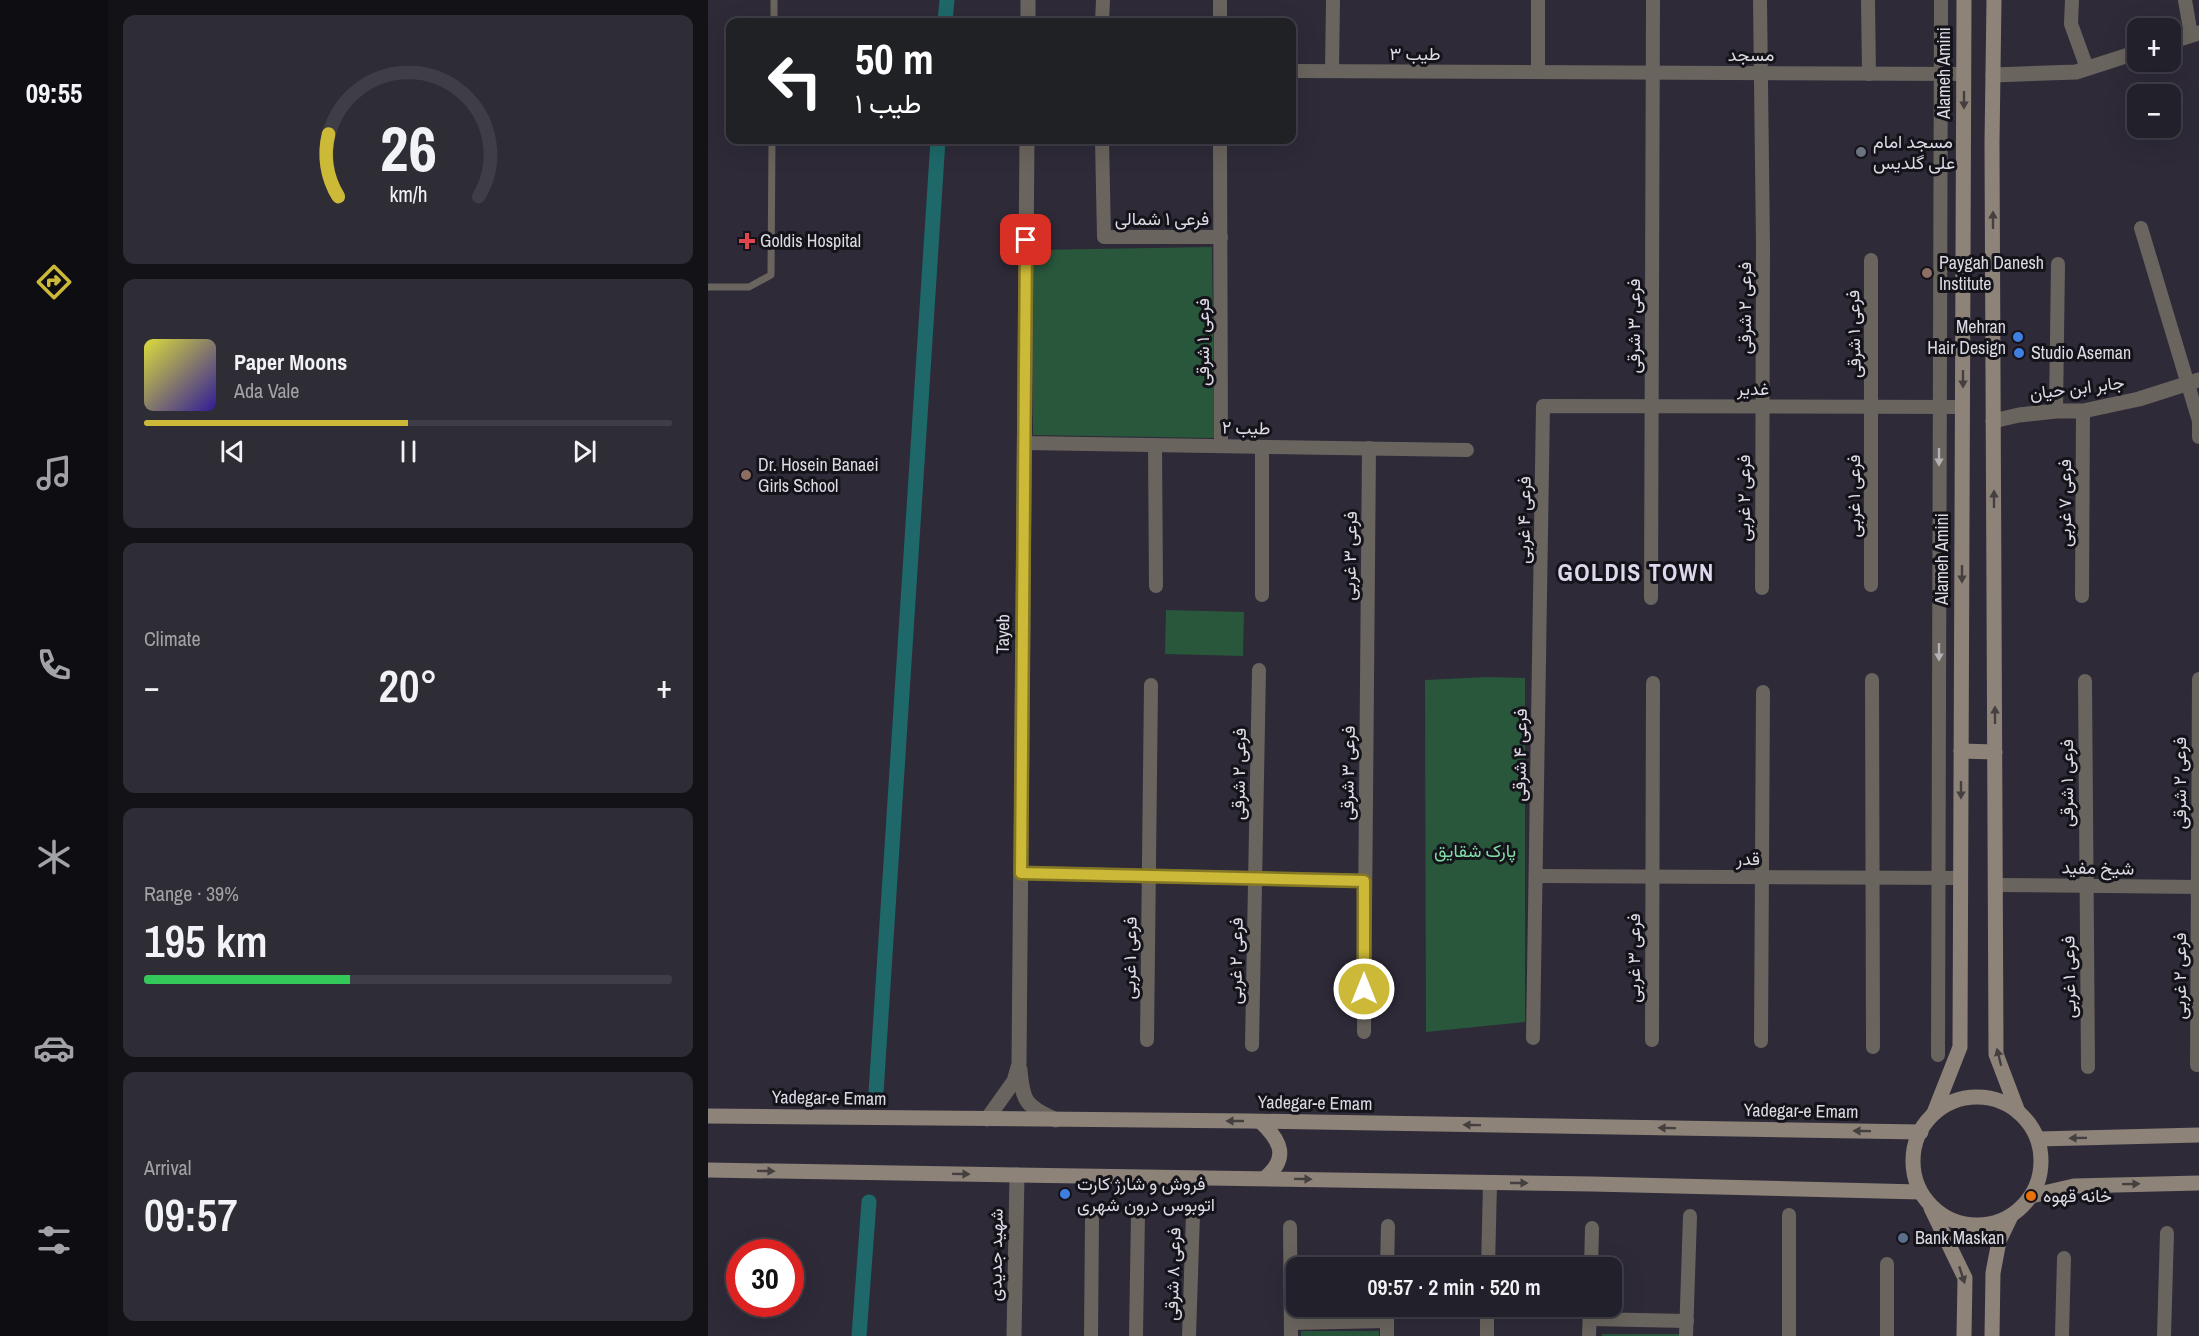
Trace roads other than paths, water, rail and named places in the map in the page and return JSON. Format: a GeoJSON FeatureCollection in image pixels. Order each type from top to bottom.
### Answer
{"type":"FeatureCollection","features":[{"type":"Feature","properties":{"kind":"main road","name":"Alameh Amini"},"geometry":{"type":"LineString","coordinates":[[1934,1113],[1960,1047],[1964,0]]}},
{"type":"Feature","properties":{"kind":"main road"},"geometry":{"type":"LineString","coordinates":[[1994,0],[1996,1053],[2018,1112]]}},
{"type":"Feature","properties":{"kind":"main road"},"geometry":{"type":"LineString","coordinates":[[1961,751],[1995,752]]}},
{"type":"Feature","properties":{"kind":"main road"},"geometry":{"type":"LineString","coordinates":[[1965,1336],[1965,1278],[1913,1171],[1914,1149],[1921,1132],[1934,1113],[1952,1102],[1972,1097],[1992,1098],[2018,1112],[2027,1120],[2038,1139],[2041,1158],[2039,1177],[2031,1196],[2011,1216],[1999,1241],[1993,1273],[1992,1336]]}},
{"type":"Feature","properties":{"kind":"main road","name":"Yadegar-e Emam"},"geometry":{"type":"LineString","coordinates":[[708,1116],[1921,1132]]}},
{"type":"Feature","properties":{"kind":"main road"},"geometry":{"type":"LineString","coordinates":[[1262,1122],[1275,1135],[1279,1145],[1279,1158],[1275,1170],[1265,1178]]}},
{"type":"Feature","properties":{"kind":"main road"},"geometry":{"type":"LineString","coordinates":[[2038,1139],[2199,1135]]}},
{"type":"Feature","properties":{"kind":"main road"},"geometry":{"type":"LineString","coordinates":[[708,1170],[1592,1184],[1924,1197],[1950,1220],[1970,1226],[1992,1224],[2011,1216]]}},
{"type":"Feature","properties":{"kind":"main road"},"geometry":{"type":"LineString","coordinates":[[2031,1196],[2074,1186],[2199,1183]]}},
{"type":"Feature","properties":{"kind":"street"},"geometry":{"type":"LineString","coordinates":[[1028,0],[1028,18]]}},
{"type":"Feature","properties":{"kind":"street"},"geometry":{"type":"LineString","coordinates":[[1102,18],[1103,0]]}},
{"type":"Feature","properties":{"kind":"street"},"geometry":{"type":"LineString","coordinates":[[1220,0],[1220,18]]}},
{"type":"Feature","properties":{"kind":"street"},"geometry":{"type":"LineString","coordinates":[[1332,71],[1333,0]]}},
{"type":"Feature","properties":{"kind":"street"},"geometry":{"type":"LineString","coordinates":[[1538,0],[1538,72]]}},
{"type":"Feature","properties":{"kind":"street"},"geometry":{"type":"LineString","coordinates":[[1652,73],[1653,0]]}},
{"type":"Feature","properties":{"kind":"street"},"geometry":{"type":"LineString","coordinates":[[1760,0],[1761,73]]}},
{"type":"Feature","properties":{"kind":"street"},"geometry":{"type":"LineString","coordinates":[[1868,0],[1869,74]]}},
{"type":"Feature","properties":{"kind":"street"},"geometry":{"type":"LineString","coordinates":[[1938,1055],[1941,0]]}},
{"type":"Feature","properties":{"kind":"street"},"geometry":{"type":"LineString","coordinates":[[2072,0],[2071,24],[2087,68]]}},
{"type":"Feature","properties":{"kind":"street"},"geometry":{"type":"LineString","coordinates":[[2185,0],[2195,34]]}},
{"type":"Feature","properties":{"kind":"street"},"geometry":{"type":"LineString","coordinates":[[1993,75],[2076,72],[2127,55]]}},
{"type":"Feature","properties":{"kind":"street","name":"طیب ۳"},"geometry":{"type":"LineString","coordinates":[[1296,71],[1538,72]]}},
{"type":"Feature","properties":{"kind":"street","name":"مسجد"},"geometry":{"type":"LineString","coordinates":[[1538,72],[1964,74]]}},
{"type":"Feature","properties":{"kind":"street","name":"فرعی ۳ شرقی"},"geometry":{"type":"LineString","coordinates":[[1652,73],[1653,406]]}},
{"type":"Feature","properties":{"kind":"street","name":"فرعی ۲ شرقی"},"geometry":{"type":"LineString","coordinates":[[1761,73],[1763,407]]}},
{"type":"Feature","properties":{"kind":"street","name":"Tayeb"},"geometry":{"type":"LineString","coordinates":[[987,1119],[1014,1081],[1019,1064],[1027,144]]}},
{"type":"Feature","properties":{"kind":"street","name":"فرعی ۱ شمالی"},"geometry":{"type":"LineString","coordinates":[[1102,144],[1104,237],[1221,237]]}},
{"type":"Feature","properties":{"kind":"street"},"geometry":{"type":"LineString","coordinates":[[1220,144],[1221,237]]}},
{"type":"Feature","properties":{"kind":"street"},"geometry":{"type":"LineString","coordinates":[[2141,228],[2193,382],[2199,437]]}},
{"type":"Feature","properties":{"kind":"street","name":"فرعی ۱ شرقی"},"geometry":{"type":"LineString","coordinates":[[1221,237],[1221,446]]}},
{"type":"Feature","properties":{"kind":"street","name":"فرعی ۱ شرقی"},"geometry":{"type":"LineString","coordinates":[[1871,260],[1872,407]]}},
{"type":"Feature","properties":{"kind":"street"},"geometry":{"type":"LineString","coordinates":[[2056,411],[2058,264]]}},
{"type":"Feature","properties":{"kind":"street","name":"جابر ابن حیان"},"geometry":{"type":"LineString","coordinates":[[1993,421],[2019,415],[2083,411],[2139,399],[2193,382]]}},
{"type":"Feature","properties":{"kind":"street","name":"غدیر"},"geometry":{"type":"LineString","coordinates":[[1543,406],[1962,407]]}},
{"type":"Feature","properties":{"kind":"street","name":"فرعی ۴ غربی"},"geometry":{"type":"LineString","coordinates":[[1540,634],[1543,406]]}},
{"type":"Feature","properties":{"kind":"street"},"geometry":{"type":"LineString","coordinates":[[1651,598],[1653,406]]}},
{"type":"Feature","properties":{"kind":"street","name":"فرعی ۲ غربی"},"geometry":{"type":"LineString","coordinates":[[1762,588],[1763,407]]}},
{"type":"Feature","properties":{"kind":"street","name":"فرعی ۱ غربی"},"geometry":{"type":"LineString","coordinates":[[1871,585],[1872,407]]}},
{"type":"Feature","properties":{"kind":"street","name":"فرعی ۷ غربی"},"geometry":{"type":"LineString","coordinates":[[2082,596],[2083,411]]}},
{"type":"Feature","properties":{"kind":"street","name":"طیب ۲"},"geometry":{"type":"LineString","coordinates":[[1024,443],[1467,450]]}},
{"type":"Feature","properties":{"kind":"street"},"geometry":{"type":"LineString","coordinates":[[1155,445],[1156,586]]}},
{"type":"Feature","properties":{"kind":"street"},"geometry":{"type":"LineString","coordinates":[[1262,447],[1262,595]]}},
{"type":"Feature","properties":{"kind":"street","name":"فرعی ۳ غربی"},"geometry":{"type":"LineString","coordinates":[[1367,665],[1369,448]]}},
{"type":"Feature","properties":{"kind":"street","name":"فرعی ۴ شرقی"},"geometry":{"type":"LineString","coordinates":[[1536,876],[1540,634]]}},
{"type":"Feature","properties":{"kind":"street","name":"فرعی ۳ شرقی"},"geometry":{"type":"LineString","coordinates":[[1364,881],[1367,665]]}},
{"type":"Feature","properties":{"kind":"street","name":"فرعی ۲ شرقی"},"geometry":{"type":"LineString","coordinates":[[1255,878],[1259,670]]}},
{"type":"Feature","properties":{"kind":"street"},"geometry":{"type":"LineString","coordinates":[[1872,680],[1873,1047]]}},
{"type":"Feature","properties":{"kind":"street","name":"فرعی ۲ شرقی"},"geometry":{"type":"LineString","coordinates":[[2199,680],[2199,887]]}},
{"type":"Feature","properties":{"kind":"street","name":"فرعی ۱ شرقی"},"geometry":{"type":"LineString","coordinates":[[2085,681],[2085,886]]}},
{"type":"Feature","properties":{"kind":"street"},"geometry":{"type":"LineString","coordinates":[[1653,683],[1653,877]]}},
{"type":"Feature","properties":{"kind":"street"},"geometry":{"type":"LineString","coordinates":[[1149,876],[1151,685]]}},
{"type":"Feature","properties":{"kind":"street"},"geometry":{"type":"LineString","coordinates":[[1761,1041],[1763,692]]}},
{"type":"Feature","properties":{"kind":"street"},"geometry":{"type":"LineString","coordinates":[[1021,873],[1364,881],[1364,1032]]}},
{"type":"Feature","properties":{"kind":"street","name":"فرعی ۱ غربی"},"geometry":{"type":"LineString","coordinates":[[1147,1040],[1149,876]]}},
{"type":"Feature","properties":{"kind":"street"},"geometry":{"type":"LineString","coordinates":[[1533,1038],[1536,876]]}},
{"type":"Feature","properties":{"kind":"street","name":"قدر"},"geometry":{"type":"LineString","coordinates":[[1536,876],[1960,878]]}},
{"type":"Feature","properties":{"kind":"street","name":"فرعی ۳ غربی"},"geometry":{"type":"LineString","coordinates":[[1652,1040],[1653,877]]}},
{"type":"Feature","properties":{"kind":"street","name":"فرعی ۲ غربی"},"geometry":{"type":"LineString","coordinates":[[1252,1046],[1255,878]]}},
{"type":"Feature","properties":{"kind":"street","name":"شیخ مفید"},"geometry":{"type":"LineString","coordinates":[[1996,885],[2199,887]]}},
{"type":"Feature","properties":{"kind":"street","name":"فرعی ۱ غربی"},"geometry":{"type":"LineString","coordinates":[[2085,886],[2088,1067]]}},
{"type":"Feature","properties":{"kind":"street","name":"فرعی ۲ غربی"},"geometry":{"type":"LineString","coordinates":[[2197,1065],[2199,887]]}},
{"type":"Feature","properties":{"kind":"street"},"geometry":{"type":"LineString","coordinates":[[1019,1064],[1022,1095],[1034,1109],[1056,1120]]}},
{"type":"Feature","properties":{"kind":"street","name":"شهید جدیدی"},"geometry":{"type":"LineString","coordinates":[[1014,1336],[1017,1175]]}},
{"type":"Feature","properties":{"kind":"street"},"geometry":{"type":"LineString","coordinates":[[1488,1257],[1490,1183]]}},
{"type":"Feature","properties":{"kind":"street","name":"فرعی ۸ شرقی"},"geometry":{"type":"LineString","coordinates":[[1190,1336],[1193,1213]]}},
{"type":"Feature","properties":{"kind":"street"},"geometry":{"type":"LineString","coordinates":[[1136,1336],[1138,1215]]}},
{"type":"Feature","properties":{"kind":"street"},"geometry":{"type":"LineString","coordinates":[[1789,1215],[1789,1336]]}},
{"type":"Feature","properties":{"kind":"street"},"geometry":{"type":"LineString","coordinates":[[1686,1336],[1690,1216]]}},
{"type":"Feature","properties":{"kind":"street"},"geometry":{"type":"LineString","coordinates":[[1091,1336],[1092,1219]]}},
{"type":"Feature","properties":{"kind":"street"},"geometry":{"type":"LineString","coordinates":[[1387,1257],[1388,1226]]}},
{"type":"Feature","properties":{"kind":"street"},"geometry":{"type":"LineString","coordinates":[[1290,1227],[1292,1330],[1369,1317]]}},
{"type":"Feature","properties":{"kind":"street"},"geometry":{"type":"LineString","coordinates":[[1591,1257],[1592,1228]]}},
{"type":"Feature","properties":{"kind":"street"},"geometry":{"type":"LineString","coordinates":[[2164,1336],[2167,1233]]}},
{"type":"Feature","properties":{"kind":"street"},"geometry":{"type":"LineString","coordinates":[[2062,1336],[2064,1258]]}},
{"type":"Feature","properties":{"kind":"street"},"geometry":{"type":"LineString","coordinates":[[1887,1264],[1887,1336]]}},
{"type":"Feature","properties":{"kind":"street"},"geometry":{"type":"LineString","coordinates":[[1622,1316],[1687,1321]]}},
{"type":"Feature","properties":{"kind":"street"},"geometry":{"type":"LineString","coordinates":[[1387,1317],[1387,1336]]}},
{"type":"Feature","properties":{"kind":"street"},"geometry":{"type":"LineString","coordinates":[[1487,1317],[1487,1336]]}},
{"type":"Feature","properties":{"kind":"street"},"geometry":{"type":"LineString","coordinates":[[1589,1336],[1590,1317]]}},
{"type":"Feature","properties":{"kind":"lane"},"geometry":{"type":"LineString","coordinates":[[774,0],[774,18]]}},
{"type":"Feature","properties":{"kind":"lane"},"geometry":{"type":"LineString","coordinates":[[708,287],[749,287],[771,275],[772,144]]}},
{"type":"Feature","properties":{"kind":"waterway"},"geometry":{"type":"LineString","coordinates":[[945,18],[947,0]]}},
{"type":"Feature","properties":{"kind":"waterway"},"geometry":{"type":"LineString","coordinates":[[876,1093],[938,144]]}},
{"type":"Feature","properties":{"kind":"waterway"},"geometry":{"type":"LineString","coordinates":[[859,1336],[869,1202]]}},
{"type":"Feature","properties":{"kind":"place","name":"مسجد امام علی گلدیس"},"geometry":{"type":"Point","coordinates":[1861,152]}},
{"type":"Feature","properties":{"kind":"place","name":"Goldis Hospital"},"geometry":{"type":"Point","coordinates":[747,241]}},
{"type":"Feature","properties":{"kind":"place","name":"Paygah Danesh Institute"},"geometry":{"type":"Point","coordinates":[1927,273]}},
{"type":"Feature","properties":{"kind":"place","name":"Mehran Hair Design"},"geometry":{"type":"Point","coordinates":[2018,337]}},
{"type":"Feature","properties":{"kind":"place","name":"Studio Aseman"},"geometry":{"type":"Point","coordinates":[2019,353]}},
{"type":"Feature","properties":{"kind":"place","name":"Dr. Hosein Banaei Girls School"},"geometry":{"type":"Point","coordinates":[746,475]}},
{"type":"Feature","properties":{"kind":"place","name":"فروش و شارژ کارت اتوبوس درون شهری"},"geometry":{"type":"Point","coordinates":[1065,1194]}},
{"type":"Feature","properties":{"kind":"place","name":"خانه قهوه"},"geometry":{"type":"Point","coordinates":[2031,1196]}},
{"type":"Feature","properties":{"kind":"place","name":"Bank Maskan"},"geometry":{"type":"Point","coordinates":[1903,1238]}},
{"type":"Feature","properties":{"kind":"district","name":"GOLDIS TOWN"},"geometry":{"type":"Point","coordinates":[1636,573]}},
{"type":"Feature","properties":{"kind":"park label","name":"پارک شقایق"},"geometry":{"type":"Point","coordinates":[1475,851]}}]}
